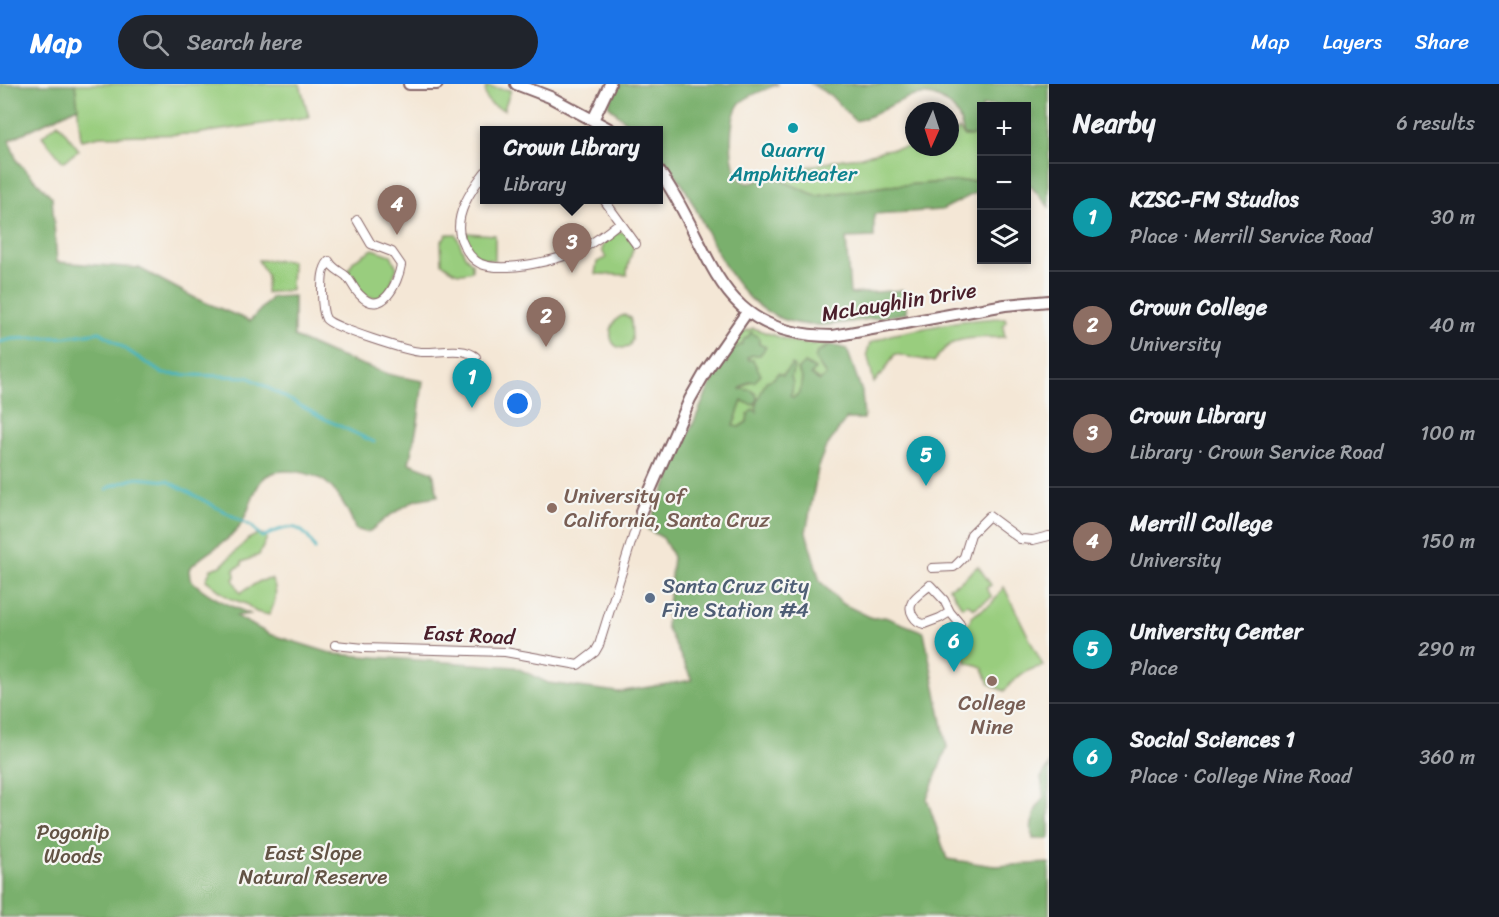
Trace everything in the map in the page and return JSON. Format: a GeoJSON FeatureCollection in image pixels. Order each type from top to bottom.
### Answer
{"type":"FeatureCollection","features":[{"type":"Feature","properties":{"kind":"main road"},"geometry":{"type":"LineString","coordinates":[[409,84],[437,84]]}},
{"type":"Feature","properties":{"kind":"main road"},"geometry":{"type":"LineString","coordinates":[[516,84],[550,97],[604,126]]}},
{"type":"Feature","properties":{"kind":"main road"},"geometry":{"type":"LineString","coordinates":[[593,120],[610,84]]}},
{"type":"Feature","properties":{"kind":"main road","name":"McLaughlin Drive"},"geometry":{"type":"LineString","coordinates":[[663,178],[726,291],[747,312],[787,331],[833,336],[1005,304],[1049,301]]}},
{"type":"Feature","properties":{"kind":"main road"},"geometry":{"type":"LineString","coordinates":[[641,511],[690,399],[706,371],[747,312]]}},
{"type":"Feature","properties":{"kind":"street"},"geometry":{"type":"LineString","coordinates":[[480,179],[473,188],[459,219],[459,232],[468,252],[480,264],[518,266],[550,260],[582,248],[620,222]]}},
{"type":"Feature","properties":{"kind":"street"},"geometry":{"type":"LineString","coordinates":[[607,204],[636,244]]}},
{"type":"Feature","properties":{"kind":"street"},"geometry":{"type":"LineString","coordinates":[[357,220],[371,244],[392,252],[401,265],[398,277],[389,294],[384,300],[378,302],[366,300],[360,296],[345,275],[329,261],[324,270],[322,299],[325,316],[331,324],[410,350],[434,352],[462,350],[476,357]]}},
{"type":"Feature","properties":{"kind":"street","name":"East Road"},"geometry":{"type":"LineString","coordinates":[[335,645],[364,648],[505,652],[578,665],[595,652],[605,631],[641,511]]}},
{"type":"Feature","properties":{"kind":"street"},"geometry":{"type":"LineString","coordinates":[[932,568],[954,567],[964,557],[971,534],[988,516],[1020,539],[1033,540],[1049,536]]}},
{"type":"Feature","properties":{"kind":"street"},"geometry":{"type":"LineString","coordinates":[[950,612],[929,623],[919,622],[910,611],[912,600],[930,585],[944,600],[960,624]]}},
{"type":"Feature","properties":{"kind":"green space"},"geometry":{"type":"Polygon","coordinates":[[[0,84],[75,84],[78,107],[9,140],[17,161],[52,197],[57,262],[139,268],[197,299],[250,321],[272,297],[294,296],[294,337],[391,375],[423,381],[418,422],[409,463],[433,472],[438,496],[415,500],[370,531],[365,532],[355,529],[341,500],[323,480],[295,471],[275,472],[261,481],[244,520],[236,531],[189,569],[190,579],[203,590],[218,600],[250,614],[236,616],[269,634],[334,654],[515,667],[548,683],[618,692],[692,680],[666,626],[673,557],[663,538],[647,529],[710,385],[731,346],[735,348],[742,345],[751,332],[759,338],[759,344],[766,347],[760,355],[748,357],[749,360],[753,360],[761,375],[754,382],[750,381],[740,389],[750,390],[756,394],[757,400],[753,405],[742,401],[733,426],[739,427],[747,422],[748,414],[753,409],[757,412],[756,404],[766,381],[773,379],[778,373],[783,375],[792,364],[794,367],[791,377],[793,383],[790,395],[793,398],[800,392],[802,378],[797,370],[805,363],[815,369],[811,375],[820,381],[826,375],[815,359],[817,352],[832,345],[847,349],[862,392],[864,419],[846,419],[825,449],[819,464],[806,532],[820,581],[841,603],[872,618],[885,617],[924,632],[947,747],[927,799],[947,859],[995,866],[1049,863],[1049,917],[0,917],[0,84]]]}},
{"type":"Feature","properties":{"kind":"green space"},"geometry":{"type":"Polygon","coordinates":[[[75,84],[300,84],[309,117],[195,134],[100,136],[81,140],[75,84]]]}},
{"type":"Feature","properties":{"kind":"green space"},"geometry":{"type":"Polygon","coordinates":[[[618,84],[779,84],[745,99],[736,109],[731,132],[731,146],[736,170],[740,179],[747,183],[756,182],[769,175],[817,196],[887,186],[977,180],[977,192],[942,210],[874,214],[874,237],[846,238],[850,294],[903,290],[907,313],[825,325],[803,324],[783,319],[766,311],[738,285],[716,251],[686,191],[663,159],[663,126],[630,126],[608,105],[618,84]]]}},
{"type":"Feature","properties":{"kind":"green space"},"geometry":{"type":"Polygon","coordinates":[[[811,84],[1049,84],[1049,207],[1031,187],[1031,102],[977,102],[977,135],[964,136],[959,119],[959,102],[944,102],[929,95],[918,95],[855,121],[830,95],[811,84]]]}},
{"type":"Feature","properties":{"kind":"green space"},"geometry":{"type":"Polygon","coordinates":[[[486,87],[511,90],[505,110],[487,100],[486,87]]]}},
{"type":"Feature","properties":{"kind":"green space"},"geometry":{"type":"Polygon","coordinates":[[[58,123],[79,150],[63,162],[42,136],[58,123]]]}},
{"type":"Feature","properties":{"kind":"green space"},"geometry":{"type":"Polygon","coordinates":[[[959,129],[964,136],[977,135],[977,180],[887,186],[817,196],[769,175],[861,157],[884,150],[905,147],[905,156],[959,156],[959,129]]]}},
{"type":"Feature","properties":{"kind":"green space"},"geometry":{"type":"Polygon","coordinates":[[[625,232],[634,245],[627,275],[595,274],[597,262],[606,258],[602,250],[607,236],[625,232]]]}},
{"type":"Feature","properties":{"kind":"green space"},"geometry":{"type":"Polygon","coordinates":[[[467,233],[495,235],[495,260],[484,259],[473,252],[464,239],[467,233]]]}},
{"type":"Feature","properties":{"kind":"green space"},"geometry":{"type":"Polygon","coordinates":[[[447,234],[456,234],[465,256],[472,263],[472,271],[456,272],[442,263],[441,242],[447,234]]]}},
{"type":"Feature","properties":{"kind":"green space"},"geometry":{"type":"Polygon","coordinates":[[[373,249],[391,255],[397,268],[387,293],[382,298],[365,297],[347,272],[354,260],[373,249]]]}},
{"type":"Feature","properties":{"kind":"green space"},"geometry":{"type":"Polygon","coordinates":[[[258,260],[292,261],[291,290],[266,293],[267,276],[258,260]]]}},
{"type":"Feature","properties":{"kind":"green space"},"geometry":{"type":"Polygon","coordinates":[[[624,315],[631,318],[632,340],[629,347],[621,348],[612,342],[611,330],[618,318],[624,315]]]}},
{"type":"Feature","properties":{"kind":"green space"},"geometry":{"type":"Polygon","coordinates":[[[1005,318],[1003,327],[1005,337],[956,341],[941,352],[934,362],[895,354],[874,383],[867,353],[870,343],[890,335],[961,321],[1005,318]]]}},
{"type":"Feature","properties":{"kind":"green space"},"geometry":{"type":"Polygon","coordinates":[[[753,328],[796,343],[832,345],[821,349],[815,359],[826,375],[820,381],[811,375],[815,369],[805,363],[797,370],[802,377],[800,392],[793,398],[789,395],[783,375],[766,382],[757,414],[748,414],[747,422],[739,427],[732,427],[742,401],[757,400],[756,394],[750,390],[740,390],[751,381],[748,357],[753,355],[758,344],[748,337],[742,345],[735,348],[731,346],[743,332],[753,328]]]}},
{"type":"Feature","properties":{"kind":"green space"},"geometry":{"type":"Polygon","coordinates":[[[258,534],[267,538],[259,555],[242,562],[242,565],[234,569],[233,579],[240,593],[260,581],[271,579],[275,588],[275,597],[269,615],[256,612],[246,604],[229,598],[206,580],[211,569],[221,566],[248,539],[258,534]]]}},
{"type":"Feature","properties":{"kind":"green space"},"geometry":{"type":"Polygon","coordinates":[[[978,566],[991,585],[986,588],[992,597],[973,609],[967,604],[962,607],[949,587],[960,582],[978,566]]]}},
{"type":"Feature","properties":{"kind":"green space"},"geometry":{"type":"Polygon","coordinates":[[[1004,587],[1043,666],[1021,675],[1004,691],[989,684],[981,667],[967,663],[961,634],[971,617],[991,604],[1004,587]]]}},
{"type":"Feature","properties":{"kind":"green space"},"geometry":{"type":"Polygon","coordinates":[[[1049,765],[1049,839],[1033,839],[1031,827],[1036,809],[1044,797],[1041,778],[1049,765]]]}},
{"type":"Feature","properties":{"kind":"waterway"},"geometry":{"type":"LineString","coordinates":[[0,342],[100,332],[163,374],[248,377],[325,419],[374,442]]}},
{"type":"Feature","properties":{"kind":"waterway"},"geometry":{"type":"LineString","coordinates":[[107,489],[137,478],[168,481],[251,526],[262,537],[287,528],[299,529],[305,533],[315,549]]}},
{"type":"Feature","properties":{"kind":"place","name":"Quarry Amphitheater"},"geometry":{"type":"Point","coordinates":[793,128]}},
{"type":"Feature","properties":{"kind":"place","name":"Merrill College"},"geometry":{"type":"Point","coordinates":[397,235]}},
{"type":"Feature","properties":{"kind":"place","name":"Crown Library"},"geometry":{"type":"Point","coordinates":[572,273]}},
{"type":"Feature","properties":{"kind":"place","name":"Crown College"},"geometry":{"type":"Point","coordinates":[546,347]}},
{"type":"Feature","properties":{"kind":"place","name":"KZSC-FM Studios"},"geometry":{"type":"Point","coordinates":[472,408]}},
{"type":"Feature","properties":{"kind":"place","name":"University Center"},"geometry":{"type":"Point","coordinates":[926,486]}},
{"type":"Feature","properties":{"kind":"place","name":"University of California, Santa Cruz"},"geometry":{"type":"Point","coordinates":[552,508]}},
{"type":"Feature","properties":{"kind":"place","name":"Santa Cruz City Fire Station #4"},"geometry":{"type":"Point","coordinates":[650,598]}},
{"type":"Feature","properties":{"kind":"place","name":"Social Sciences 1"},"geometry":{"type":"Point","coordinates":[954,672]}},
{"type":"Feature","properties":{"kind":"place","name":"College Nine"},"geometry":{"type":"Point","coordinates":[992,681]}},
{"type":"Feature","properties":{"kind":"park label","name":"Pogonip Woods"},"geometry":{"type":"Point","coordinates":[73,844]}},
{"type":"Feature","properties":{"kind":"park label","name":"East Slope Natural Reserve"},"geometry":{"type":"Point","coordinates":[313,865]}}]}
